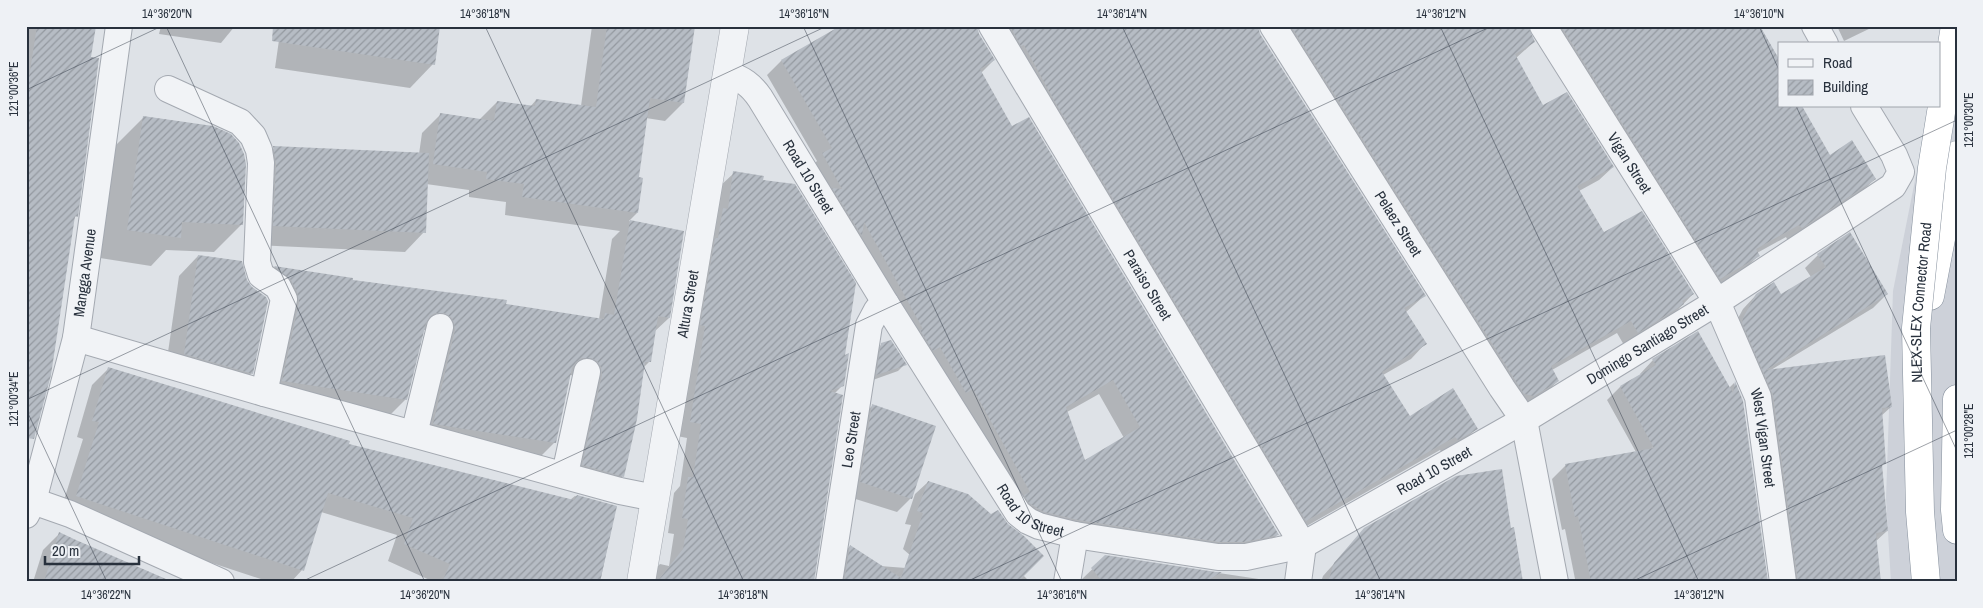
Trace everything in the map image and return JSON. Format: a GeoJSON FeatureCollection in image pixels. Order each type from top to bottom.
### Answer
{"type":"FeatureCollection","features":[{"type":"Feature","properties":{"kind":"highway","name":"NLEX-SLEX Connector Road"},"geometry":{"type":"LineString","coordinates":[[1926,582],[1920,512],[1916,328],[1932,168],[1955,26]]}},
{"type":"Feature","properties":{"kind":"highway"},"geometry":{"type":"LineString","coordinates":[[1919,582],[1912,498],[1924,330],[1957,155]]}},
{"type":"Feature","properties":{"kind":"highway"},"geometry":{"type":"LineString","coordinates":[[1957,399],[1955,510],[1957,530]]}},
{"type":"Feature","properties":{"kind":"street","name":"Mangga Avenue"},"geometry":{"type":"LineString","coordinates":[[30,508],[76,338],[119,26]]}},
{"type":"Feature","properties":{"kind":"street","name":"Altura Street"},"geometry":{"type":"LineString","coordinates":[[641,582],[735,26]]}},
{"type":"Feature","properties":{"kind":"street","name":"Paraiso Street"},"geometry":{"type":"LineString","coordinates":[[992,26],[1304,545]]}},
{"type":"Feature","properties":{"kind":"street","name":"Pelaez Street"},"geometry":{"type":"LineString","coordinates":[[1273,26],[1524,420]]}},
{"type":"Feature","properties":{"kind":"street","name":"Vigan Street"},"geometry":{"type":"LineString","coordinates":[[1543,26],[1717,302]]}},
{"type":"Feature","properties":{"kind":"street"},"geometry":{"type":"LineString","coordinates":[[1815,26],[1824,42]]}},
{"type":"Feature","properties":{"kind":"street","name":"Road 10 Street"},"geometry":{"type":"LineString","coordinates":[[727,74],[751,85],[760,98],[886,304],[1018,512],[1028,521],[1039,526],[1075,535],[1218,557],[1246,557],[1304,545],[1524,420]]}},
{"type":"Feature","properties":{"kind":"street"},"geometry":{"type":"LineString","coordinates":[[168,89],[240,122],[253,136],[258,150],[261,163],[257,262],[261,275],[278,287],[284,299],[264,393]]}},
{"type":"Feature","properties":{"kind":"street","name":"Domingo Santiago Street"},"geometry":{"type":"LineString","coordinates":[[1524,420],[1717,302],[1893,186],[1902,172],[1894,154],[1865,108]]}},
{"type":"Feature","properties":{"kind":"street","name":"West Vigan Street"},"geometry":{"type":"LineString","coordinates":[[1717,302],[1758,397],[1783,582]]}},
{"type":"Feature","properties":{"kind":"street","name":"Leo Street"},"geometry":{"type":"LineString","coordinates":[[829,582],[869,325],[877,310],[886,304]]}},
{"type":"Feature","properties":{"kind":"street"},"geometry":{"type":"LineString","coordinates":[[414,434],[440,327]]}},
{"type":"Feature","properties":{"kind":"street"},"geometry":{"type":"LineString","coordinates":[[76,338],[264,393],[565,474],[620,491],[655,498]]}},
{"type":"Feature","properties":{"kind":"street"},"geometry":{"type":"LineString","coordinates":[[565,474],[587,372]]}},
{"type":"Feature","properties":{"kind":"street"},"geometry":{"type":"LineString","coordinates":[[1524,420],[1555,582]]}},
{"type":"Feature","properties":{"kind":"street"},"geometry":{"type":"LineString","coordinates":[[30,508],[70,514],[221,582]]}},
{"type":"Feature","properties":{"kind":"street"},"geometry":{"type":"LineString","coordinates":[[1067,582],[1075,535]]}},
{"type":"Feature","properties":{"kind":"street"},"geometry":{"type":"LineString","coordinates":[[1298,582],[1304,545]]}},
{"type":"Feature","properties":{"kind":"shaded area"},"geometry":{"type":"Polygon","coordinates":[[[1957,26],[1957,582],[1891,582],[1886,499],[1893,291],[1923,140],[1933,108],[1940,108],[1940,83],[1957,26]]]}},
{"type":"Feature","properties":{"kind":"building"},"geometry":{"type":"Polygon","coordinates":[[[37,26],[96,26],[91,57],[99,58],[78,217],[75,216],[51,375],[34,439],[26,438],[26,97],[37,26]]]}},
{"type":"Feature","properties":{"kind":"building"},"geometry":{"type":"Polygon","coordinates":[[[273,26],[440,26],[435,65],[272,41],[273,26]]]}},
{"type":"Feature","properties":{"kind":"building"},"geometry":{"type":"Polygon","coordinates":[[[607,26],[695,26],[684,103],[650,98],[639,177],[643,178],[638,213],[522,197],[524,184],[486,179],[487,172],[433,164],[440,113],[494,121],[497,101],[535,106],[536,99],[596,107],[607,26]]]}},
{"type":"Feature","properties":{"kind":"building"},"geometry":{"type":"Polygon","coordinates":[[[840,26],[977,26],[979,34],[995,60],[980,69],[1012,126],[1029,117],[1279,535],[1244,542],[1219,542],[1078,520],[1044,512],[1029,503],[1024,495],[1030,492],[973,389],[966,393],[940,347],[933,351],[920,330],[923,329],[864,222],[862,236],[832,188],[842,189],[822,153],[832,148],[781,60],[840,26]],[[1113,380],[1066,407],[1085,460],[1140,427],[1113,380]]]}},
{"type":"Feature","properties":{"kind":"building"},"geometry":{"type":"Polygon","coordinates":[[[1010,26],[1258,26],[1260,34],[1426,296],[1404,308],[1427,344],[1382,372],[1410,416],[1453,388],[1478,429],[1458,440],[1455,437],[1306,521],[1055,102],[1024,45],[1021,46],[1010,26]]]}},
{"type":"Feature","properties":{"kind":"building"},"geometry":{"type":"Polygon","coordinates":[[[1291,26],[1528,26],[1535,42],[1515,54],[1543,105],[1567,92],[1614,167],[1577,186],[1604,232],[1642,211],[1694,294],[1682,301],[1684,304],[1638,333],[1631,321],[1551,366],[1559,381],[1534,396],[1524,394],[1291,26]]]}},
{"type":"Feature","properties":{"kind":"building"},"geometry":{"type":"Polygon","coordinates":[[[1561,26],[1760,26],[1778,57],[1778,108],[1803,108],[1830,155],[1852,140],[1876,179],[1802,228],[1799,225],[1756,249],[1760,256],[1720,279],[1561,26]]]}},
{"type":"Feature","properties":{"kind":"building"},"geometry":{"type":"Polygon","coordinates":[[[143,116],[213,126],[231,134],[239,143],[246,164],[243,225],[182,222],[181,238],[127,230],[143,116]]]}},
{"type":"Feature","properties":{"kind":"building"},"geometry":{"type":"Polygon","coordinates":[[[273,146],[429,153],[426,233],[273,226],[276,164],[273,146]]]}},
{"type":"Feature","properties":{"kind":"building"},"geometry":{"type":"Polygon","coordinates":[[[733,171],[764,176],[763,180],[795,184],[856,283],[845,355],[849,353],[844,386],[830,391],[843,395],[814,582],[657,582],[683,549],[688,519],[682,518],[688,477],[693,477],[701,424],[690,422],[705,326],[700,325],[715,238],[718,238],[723,208],[728,209],[733,171]]]}},
{"type":"Feature","properties":{"kind":"building"},"geometry":{"type":"Polygon","coordinates":[[[630,220],[684,231],[670,318],[658,316],[651,362],[645,362],[637,419],[624,477],[582,465],[602,375],[601,367],[597,361],[591,358],[582,358],[572,368],[556,443],[433,424],[455,330],[451,317],[444,313],[435,313],[430,316],[426,323],[407,400],[282,381],[299,302],[297,292],[291,280],[274,266],[353,278],[353,280],[507,300],[506,304],[604,319],[605,313],[614,315],[630,220]]]}},
{"type":"Feature","properties":{"kind":"building"},"geometry":{"type":"Polygon","coordinates":[[[1850,232],[1888,294],[1766,370],[1885,355],[1892,407],[1882,408],[1886,464],[1882,464],[1888,531],[1876,533],[1881,582],[1798,582],[1773,395],[1742,323],[1756,294],[1774,282],[1781,294],[1826,267],[1817,254],[1850,232]]]}},
{"type":"Feature","properties":{"kind":"building"},"geometry":{"type":"Polygon","coordinates":[[[198,255],[242,261],[247,280],[268,301],[253,374],[184,354],[198,255]]]}},
{"type":"Feature","properties":{"kind":"building"},"geometry":{"type":"Polygon","coordinates":[[[1698,331],[1733,393],[1735,381],[1743,401],[1768,582],[1591,582],[1578,516],[1575,517],[1565,464],[1654,448],[1620,386],[1656,365],[1652,359],[1698,331]]]}},
{"type":"Feature","properties":{"kind":"building"},"geometry":{"type":"Polygon","coordinates":[[[891,340],[907,365],[876,375],[881,343],[891,340]]]}},
{"type":"Feature","properties":{"kind":"building"},"geometry":{"type":"Polygon","coordinates":[[[108,367],[350,441],[349,444],[574,500],[577,495],[617,506],[600,582],[442,582],[450,564],[404,544],[413,518],[328,493],[304,571],[76,496],[99,422],[92,421],[108,367]]]}},
{"type":"Feature","properties":{"kind":"building"},"geometry":{"type":"Polygon","coordinates":[[[872,404],[936,426],[912,499],[860,482],[872,404]]]}},
{"type":"Feature","properties":{"kind":"building"},"geometry":{"type":"Polygon","coordinates":[[[1502,469],[1511,528],[1514,527],[1523,582],[1328,582],[1334,563],[1364,528],[1456,476],[1502,469]]]}},
{"type":"Feature","properties":{"kind":"building"},"geometry":{"type":"Polygon","coordinates":[[[928,481],[968,494],[991,514],[998,510],[1008,524],[1024,536],[1044,556],[1018,582],[844,582],[850,545],[901,578],[923,513],[917,511],[928,481]]]}},
{"type":"Feature","properties":{"kind":"building"},"geometry":{"type":"Polygon","coordinates":[[[59,532],[76,540],[173,582],[44,582],[59,532]]]}},
{"type":"Feature","properties":{"kind":"building"},"geometry":{"type":"Polygon","coordinates":[[[1105,555],[1222,572],[1205,582],[1103,582],[1091,568],[1105,555]]]}}]}
